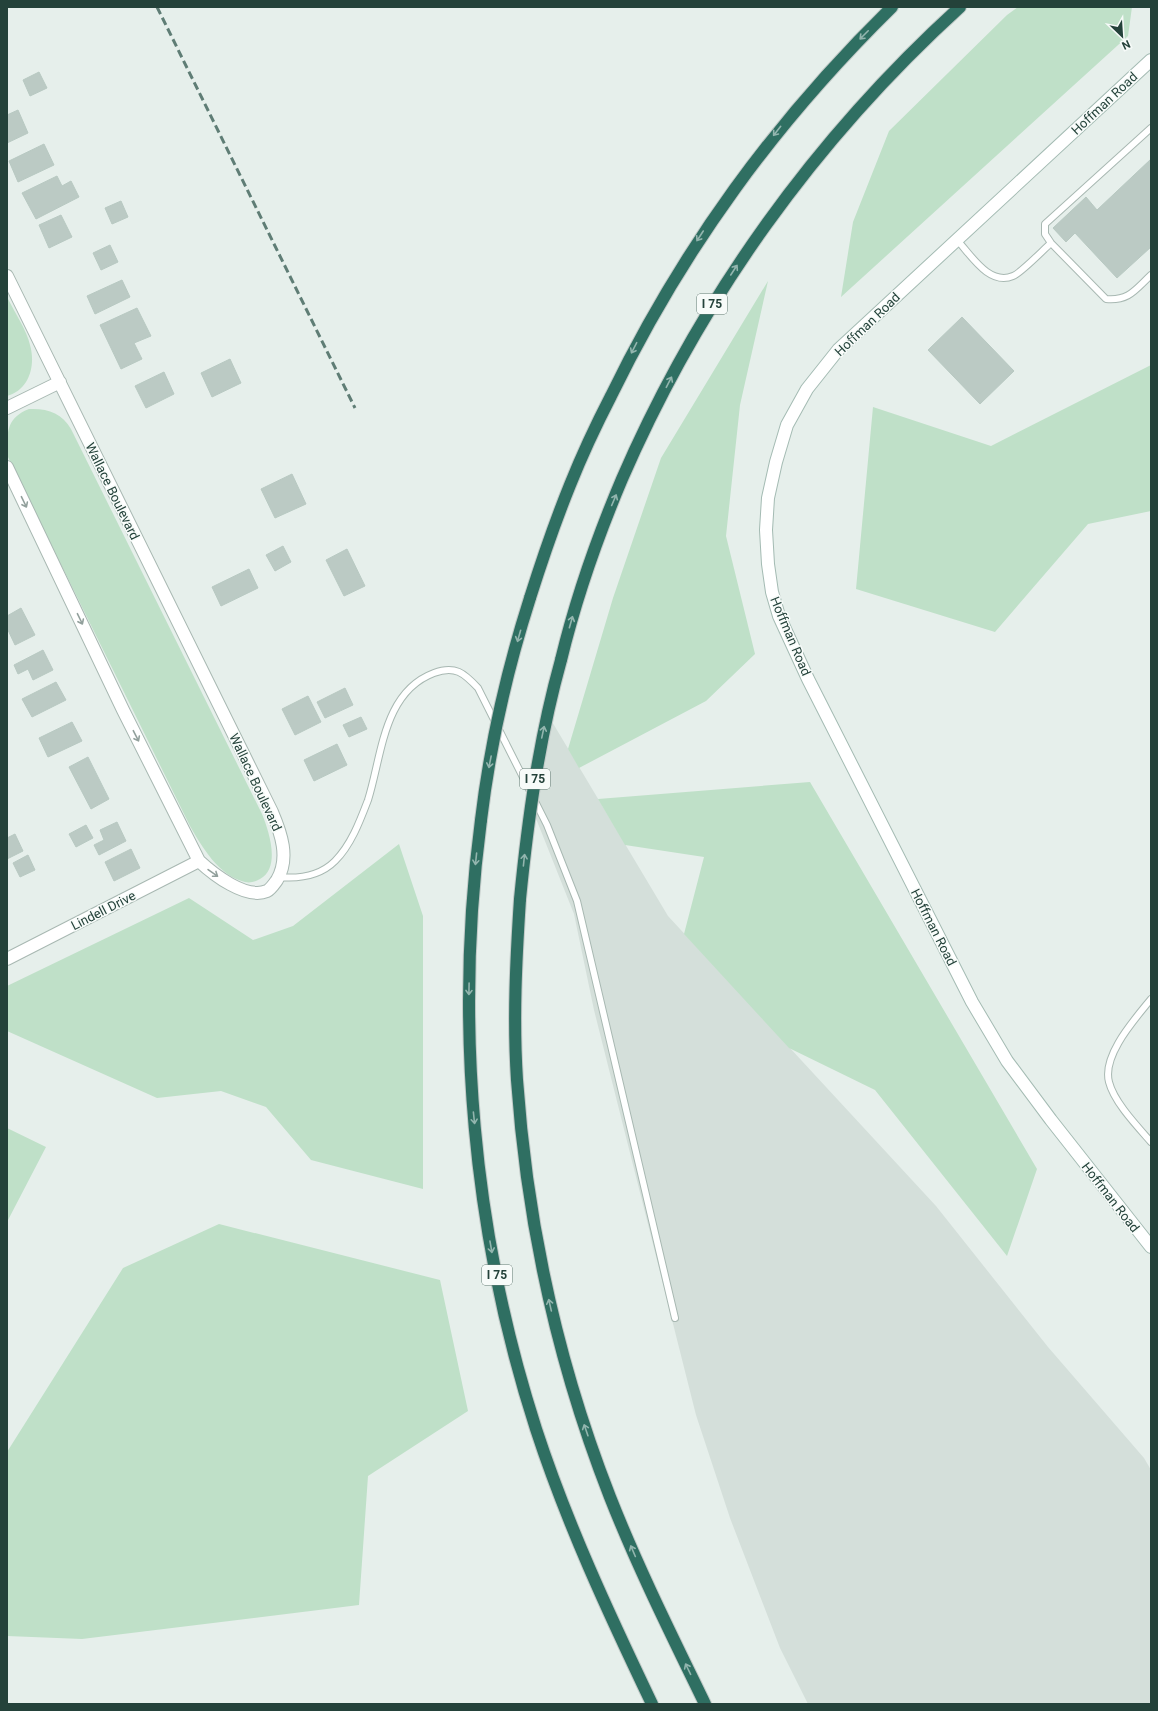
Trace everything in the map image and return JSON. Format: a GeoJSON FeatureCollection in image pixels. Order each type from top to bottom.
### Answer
{"type":"FeatureCollection","features":[{"type":"Feature","properties":{"kind":"highway","name":"I 75"},"geometry":{"type":"LineString","coordinates":[[652,1704],[601,1596],[557,1486],[537,1431],[520,1374],[498,1280],[480,1171],[470,1053],[469,994],[471,931],[475,872],[481,820],[500,711],[530,598],[559,512],[594,430],[633,350],[677,273],[708,224],[779,130],[837,63],[892,7]]}},
{"type":"Feature","properties":{"kind":"highway","name":"I 75"},"geometry":{"type":"LineString","coordinates":[[705,1704],[651,1593],[611,1499],[572,1386],[549,1299],[529,1189],[517,1079],[515,987],[520,899],[536,768],[549,708],[579,595],[610,508],[646,426],[703,319],[769,219],[823,149],[883,81],[925,38],[960,7]]}},
{"type":"Feature","properties":{"kind":"street","name":"Hoffman Road"},"geometry":{"type":"LineString","coordinates":[[1151,60],[838,350],[807,389],[787,425],[776,462],[768,498],[766,530],[768,564],[772,592],[779,616],[808,678],[972,1002],[1016,1073],[1151,1247]]}},
{"type":"Feature","properties":{"kind":"street","name":"Wallace Boulevard"},"geometry":{"type":"LineString","coordinates":[[7,276],[272,812],[283,846],[283,863],[273,886],[266,891],[250,892],[229,883],[199,861],[123,710],[7,467]]}},
{"type":"Feature","properties":{"kind":"street"},"geometry":{"type":"LineString","coordinates":[[7,408],[60,382]]}},
{"type":"Feature","properties":{"kind":"street","name":"Lindell Drive"},"geometry":{"type":"LineString","coordinates":[[7,959],[199,861]]}},
{"type":"Feature","properties":{"kind":"lane"},"geometry":{"type":"LineString","coordinates":[[1151,128],[1045,224],[1045,234],[1051,243],[1106,299],[1116,300],[1127,297],[1151,275]]}},
{"type":"Feature","properties":{"kind":"lane"},"geometry":{"type":"LineString","coordinates":[[957,240],[990,275],[999,279],[1014,276],[1051,243]]}},
{"type":"Feature","properties":{"kind":"lane"},"geometry":{"type":"LineString","coordinates":[[278,877],[298,877],[316,873],[325,869],[343,851],[355,829],[368,799],[387,727],[396,706],[405,693],[428,675],[438,671],[450,669],[457,670],[467,676],[478,688],[547,825],[577,901],[675,1318]]}},
{"type":"Feature","properties":{"kind":"lane"},"geometry":{"type":"LineString","coordinates":[[1151,1000],[1113,1051],[1108,1080],[1113,1094],[1151,1142]]}},
{"type":"Feature","properties":{"kind":"shaded area"},"geometry":{"type":"Polygon","coordinates":[[[548,715],[668,916],[936,1206],[1048,1347],[1144,1458],[1151,1470],[1151,1704],[808,1704],[780,1648],[730,1518],[696,1415],[594,1010],[574,914],[531,806],[548,715]]]}},
{"type":"Feature","properties":{"kind":"green space"},"geometry":{"type":"Polygon","coordinates":[[[1018,7],[1132,7],[1128,36],[841,297],[853,222],[889,131],[1007,15],[1018,7]]]}},
{"type":"Feature","properties":{"kind":"green space"},"geometry":{"type":"Polygon","coordinates":[[[768,281],[740,405],[726,536],[755,654],[706,701],[579,768],[568,749],[613,598],[661,458],[768,281]]]}},
{"type":"Feature","properties":{"kind":"green space"},"geometry":{"type":"Polygon","coordinates":[[[7,297],[26,334],[32,353],[32,361],[26,383],[15,393],[7,396],[7,297]]]}},
{"type":"Feature","properties":{"kind":"green space"},"geometry":{"type":"Polygon","coordinates":[[[1151,365],[1151,511],[1088,524],[995,632],[856,589],[873,407],[991,446],[1151,365]]]}},
{"type":"Feature","properties":{"kind":"green space"},"geometry":{"type":"Polygon","coordinates":[[[29,409],[42,409],[59,415],[71,429],[262,814],[268,830],[272,849],[272,858],[270,867],[266,874],[254,882],[245,882],[236,879],[219,867],[212,860],[190,826],[7,455],[9,427],[16,417],[29,409]]]}},
{"type":"Feature","properties":{"kind":"green space"},"geometry":{"type":"Polygon","coordinates":[[[810,782],[1037,1169],[1007,1256],[875,1090],[789,1048],[684,934],[704,857],[625,845],[598,799],[810,782]]]}},
{"type":"Feature","properties":{"kind":"green space"},"geometry":{"type":"Polygon","coordinates":[[[399,844],[423,916],[423,1189],[311,1160],[266,1107],[221,1091],[157,1098],[7,1031],[7,986],[189,898],[253,940],[293,926],[399,844]]]}},
{"type":"Feature","properties":{"kind":"green space"},"geometry":{"type":"Polygon","coordinates":[[[7,1128],[46,1147],[7,1222],[7,1128]]]}},
{"type":"Feature","properties":{"kind":"green space"},"geometry":{"type":"Polygon","coordinates":[[[219,1224],[440,1280],[468,1411],[368,1476],[359,1605],[82,1639],[7,1636],[7,1452],[123,1268],[219,1224]]]}},
{"type":"Feature","properties":{"kind":"building"},"geometry":{"type":"Polygon","coordinates":[[[39,72],[47,88],[30,96],[23,80],[39,72]]]}},
{"type":"Feature","properties":{"kind":"building"},"geometry":{"type":"Polygon","coordinates":[[[18,110],[28,133],[7,143],[7,115],[18,110]]]}},
{"type":"Feature","properties":{"kind":"building"},"geometry":{"type":"Polygon","coordinates":[[[44,144],[54,165],[18,182],[9,161],[44,144]]]}},
{"type":"Feature","properties":{"kind":"building"},"geometry":{"type":"Polygon","coordinates":[[[1151,159],[1151,247],[1117,278],[1075,233],[1066,242],[1053,228],[1086,197],[1097,210],[1151,159]]]}},
{"type":"Feature","properties":{"kind":"building"},"geometry":{"type":"Polygon","coordinates":[[[57,176],[62,186],[71,181],[79,197],[36,219],[22,193],[57,176]]]}},
{"type":"Feature","properties":{"kind":"building"},"geometry":{"type":"Polygon","coordinates":[[[121,201],[128,217],[112,224],[105,208],[121,201]]]}},
{"type":"Feature","properties":{"kind":"building"},"geometry":{"type":"Polygon","coordinates":[[[61,215],[72,237],[49,248],[39,225],[61,215]]]}},
{"type":"Feature","properties":{"kind":"building"},"geometry":{"type":"Polygon","coordinates":[[[110,245],[118,262],[101,270],[93,253],[110,245]]]}},
{"type":"Feature","properties":{"kind":"building"},"geometry":{"type":"Polygon","coordinates":[[[122,280],[130,297],[95,314],[87,296],[122,280]]]}},
{"type":"Feature","properties":{"kind":"building"},"geometry":{"type":"Polygon","coordinates":[[[137,308],[151,336],[134,343],[142,359],[121,369],[100,325],[137,308]]]}},
{"type":"Feature","properties":{"kind":"building"},"geometry":{"type":"Polygon","coordinates":[[[962,317],[1014,371],[980,404],[928,350],[962,317]]]}},
{"type":"Feature","properties":{"kind":"building"},"geometry":{"type":"Polygon","coordinates":[[[230,359],[241,383],[212,397],[201,373],[230,359]]]}},
{"type":"Feature","properties":{"kind":"building"},"geometry":{"type":"Polygon","coordinates":[[[164,372],[174,394],[146,408],[135,386],[164,372]]]}},
{"type":"Feature","properties":{"kind":"building"},"geometry":{"type":"Polygon","coordinates":[[[292,474],[306,504],[275,518],[261,489],[292,474]]]}},
{"type":"Feature","properties":{"kind":"building"},"geometry":{"type":"Polygon","coordinates":[[[283,546],[291,562],[275,571],[266,555],[283,546]]]}},
{"type":"Feature","properties":{"kind":"building"},"geometry":{"type":"Polygon","coordinates":[[[347,549],[365,586],[344,596],[326,560],[347,549]]]}},
{"type":"Feature","properties":{"kind":"building"},"geometry":{"type":"Polygon","coordinates":[[[249,569],[258,588],[221,606],[212,587],[249,569]]]}},
{"type":"Feature","properties":{"kind":"building"},"geometry":{"type":"Polygon","coordinates":[[[21,608],[35,635],[15,645],[7,628],[7,616],[21,608]]]}},
{"type":"Feature","properties":{"kind":"building"},"geometry":{"type":"Polygon","coordinates":[[[43,650],[53,670],[33,680],[28,669],[18,674],[14,665],[43,650]]]}},
{"type":"Feature","properties":{"kind":"building"},"geometry":{"type":"Polygon","coordinates":[[[56,682],[66,700],[32,717],[22,699],[56,682]]]}},
{"type":"Feature","properties":{"kind":"building"},"geometry":{"type":"Polygon","coordinates":[[[345,688],[353,705],[325,718],[317,702],[345,688]]]}},
{"type":"Feature","properties":{"kind":"building"},"geometry":{"type":"Polygon","coordinates":[[[308,696],[321,722],[295,735],[282,709],[308,696]]]}},
{"type":"Feature","properties":{"kind":"building"},"geometry":{"type":"Polygon","coordinates":[[[361,717],[367,729],[349,737],[343,725],[361,717]]]}},
{"type":"Feature","properties":{"kind":"building"},"geometry":{"type":"Polygon","coordinates":[[[72,722],[82,741],[48,757],[39,738],[72,722]]]}},
{"type":"Feature","properties":{"kind":"building"},"geometry":{"type":"Polygon","coordinates":[[[337,744],[347,765],[314,781],[304,760],[337,744]]]}},
{"type":"Feature","properties":{"kind":"building"},"geometry":{"type":"Polygon","coordinates":[[[88,757],[109,799],[91,809],[69,767],[88,757]]]}},
{"type":"Feature","properties":{"kind":"building"},"geometry":{"type":"Polygon","coordinates":[[[117,822],[126,841],[99,855],[94,845],[104,840],[100,830],[117,822]]]}},
{"type":"Feature","properties":{"kind":"building"},"geometry":{"type":"Polygon","coordinates":[[[86,825],[93,838],[76,847],[69,834],[86,825]]]}},
{"type":"Feature","properties":{"kind":"building"},"geometry":{"type":"Polygon","coordinates":[[[15,834],[23,851],[7,859],[7,838],[15,834]]]}},
{"type":"Feature","properties":{"kind":"building"},"geometry":{"type":"Polygon","coordinates":[[[131,849],[140,868],[114,881],[105,862],[131,849]]]}},
{"type":"Feature","properties":{"kind":"building"},"geometry":{"type":"Polygon","coordinates":[[[28,855],[35,870],[20,877],[13,863],[28,855]]]}},
{"type":"Feature","properties":{"kind":"railway"},"geometry":{"type":"LineString","coordinates":[[157,7],[355,408]]}}]}
